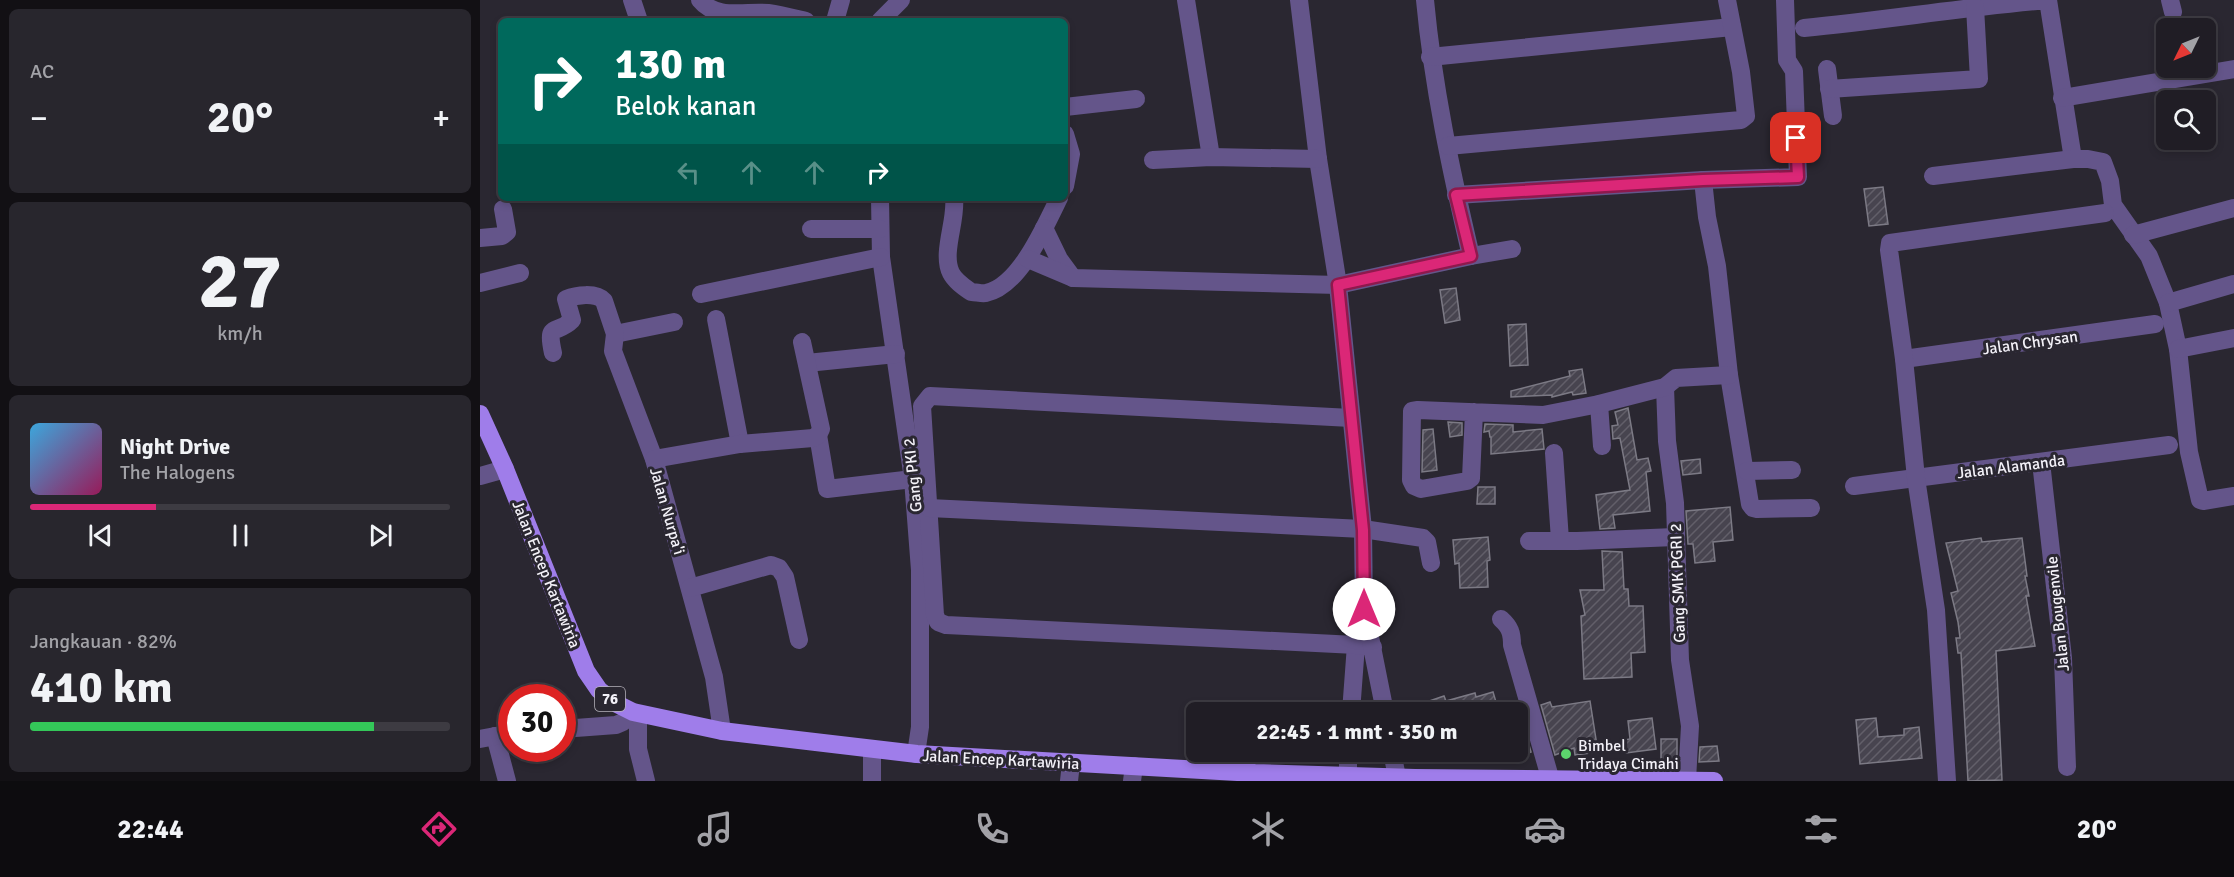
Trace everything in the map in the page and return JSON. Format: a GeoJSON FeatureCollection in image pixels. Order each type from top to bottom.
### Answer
{"type":"FeatureCollection","features":[{"type":"Feature","properties":{"kind":"main road","name":"Jalan Encep Kartawiria"},"geometry":{"type":"LineString","coordinates":[[480,414],[505,469],[586,671],[599,690],[617,704],[635,713],[722,730],[872,749],[1071,763],[1133,774],[1714,781]]}},
{"type":"Feature","properties":{"kind":"street"},"geometry":{"type":"LineString","coordinates":[[632,0],[638,18]]}},
{"type":"Feature","properties":{"kind":"street"},"geometry":{"type":"LineString","coordinates":[[700,0],[706,8],[725,14],[741,6],[791,18]]}},
{"type":"Feature","properties":{"kind":"street"},"geometry":{"type":"LineString","coordinates":[[837,18],[841,0]]}},
{"type":"Feature","properties":{"kind":"street"},"geometry":{"type":"LineString","coordinates":[[883,18],[902,0]]}},
{"type":"Feature","properties":{"kind":"street"},"geometry":{"type":"LineString","coordinates":[[1186,0],[1211,157]]}},
{"type":"Feature","properties":{"kind":"street"},"geometry":{"type":"LineString","coordinates":[[1299,0],[1318,159],[1338,285],[1363,530],[1365,646],[1353,702]]}},
{"type":"Feature","properties":{"kind":"street"},"geometry":{"type":"LineString","coordinates":[[1425,0],[1430,57],[1456,195],[1471,256]]}},
{"type":"Feature","properties":{"kind":"street"},"geometry":{"type":"LineString","coordinates":[[1448,146],[1741,120],[1746,116],[1741,72],[1727,0]]}},
{"type":"Feature","properties":{"kind":"street"},"geometry":{"type":"LineString","coordinates":[[1456,195],[1703,180],[1798,177],[1794,71],[1787,60],[1785,0]]}},
{"type":"Feature","properties":{"kind":"street"},"geometry":{"type":"LineString","coordinates":[[1804,28],[2048,0],[2073,159]]}},
{"type":"Feature","properties":{"kind":"street"},"geometry":{"type":"LineString","coordinates":[[1829,89],[1980,79],[1974,7]]}},
{"type":"Feature","properties":{"kind":"street"},"geometry":{"type":"LineString","coordinates":[[1430,57],[1732,27]]}},
{"type":"Feature","properties":{"kind":"street"},"geometry":{"type":"LineString","coordinates":[[1827,69],[1833,116]]}},
{"type":"Feature","properties":{"kind":"street"},"geometry":{"type":"LineString","coordinates":[[2062,98],[2234,69]]}},
{"type":"Feature","properties":{"kind":"street"},"geometry":{"type":"LineString","coordinates":[[1068,108],[1136,99]]}},
{"type":"Feature","properties":{"kind":"street"},"geometry":{"type":"LineString","coordinates":[[1068,144],[1071,154],[1068,170]]}},
{"type":"Feature","properties":{"kind":"street"},"geometry":{"type":"LineString","coordinates":[[1153,160],[1211,157],[1318,159]]}},
{"type":"Feature","properties":{"kind":"street"},"geometry":{"type":"LineString","coordinates":[[1933,176],[2073,159],[2103,162],[2110,182],[2113,205],[2149,256],[2168,303],[2178,349],[2188,452],[2199,500],[2234,496]]}},
{"type":"Feature","properties":{"kind":"street"},"geometry":{"type":"LineString","coordinates":[[1703,180],[1707,217],[1717,266],[1729,375],[1747,471],[1750,504],[1753,508],[1812,508]]}},
{"type":"Feature","properties":{"kind":"street","name":"Gang PKI 2"},"geometry":{"type":"LineString","coordinates":[[880,201],[881,257],[913,479],[920,570],[919,754]]}},
{"type":"Feature","properties":{"kind":"street"},"geometry":{"type":"LineString","coordinates":[[954,201],[948,260],[951,272],[958,282],[971,292],[986,293],[998,287],[1028,259],[1058,201]]}},
{"type":"Feature","properties":{"kind":"street"},"geometry":{"type":"LineString","coordinates":[[480,238],[502,236],[507,232],[503,208]]}},
{"type":"Feature","properties":{"kind":"street"},"geometry":{"type":"LineString","coordinates":[[2133,235],[2234,208]]}},
{"type":"Feature","properties":{"kind":"street"},"geometry":{"type":"LineString","coordinates":[[1947,781],[1936,610],[1916,478],[1890,243],[2105,213]]}},
{"type":"Feature","properties":{"kind":"street"},"geometry":{"type":"LineString","coordinates":[[1044,228],[1059,259],[1073,278]]}},
{"type":"Feature","properties":{"kind":"street"},"geometry":{"type":"LineString","coordinates":[[812,229],[880,229]]}},
{"type":"Feature","properties":{"kind":"street"},"geometry":{"type":"LineString","coordinates":[[1028,259],[1073,278],[1338,285],[1512,249]]}},
{"type":"Feature","properties":{"kind":"street"},"geometry":{"type":"LineString","coordinates":[[701,294],[881,257]]}},
{"type":"Feature","properties":{"kind":"street"},"geometry":{"type":"LineString","coordinates":[[480,283],[520,273]]}},
{"type":"Feature","properties":{"kind":"street"},"geometry":{"type":"LineString","coordinates":[[2168,303],[2234,284]]}},
{"type":"Feature","properties":{"kind":"street","name":"Jalan Nurpa'i"},"geometry":{"type":"LineString","coordinates":[[553,353],[549,336],[552,331],[572,320],[566,299],[601,297],[615,334],[613,351],[654,459],[714,677],[722,730]]}},
{"type":"Feature","properties":{"kind":"street"},"geometry":{"type":"LineString","coordinates":[[716,320],[740,444]]}},
{"type":"Feature","properties":{"kind":"street"},"geometry":{"type":"LineString","coordinates":[[615,334],[674,322]]}},
{"type":"Feature","properties":{"kind":"street","name":"Jalan Chrysan"},"geometry":{"type":"LineString","coordinates":[[1904,359],[2155,324]]}},
{"type":"Feature","properties":{"kind":"street"},"geometry":{"type":"LineString","coordinates":[[2178,349],[2234,338]]}},
{"type":"Feature","properties":{"kind":"street"},"geometry":{"type":"LineString","coordinates":[[654,459],[740,444],[813,438],[818,435],[821,429],[801,342]]}},
{"type":"Feature","properties":{"kind":"street"},"geometry":{"type":"LineString","coordinates":[[807,363],[896,354]]}},
{"type":"Feature","properties":{"kind":"street"},"geometry":{"type":"LineString","coordinates":[[1474,412],[1471,478],[1467,481],[1421,489],[1414,486],[1411,480],[1412,411],[1474,412],[1544,415],[1665,387],[1676,378],[1729,375]]}},
{"type":"Feature","properties":{"kind":"street","name":"Gang SMK PGRI 2"},"geometry":{"type":"LineString","coordinates":[[1665,387],[1667,441],[1675,503],[1680,660],[1690,726],[1687,780]]}},
{"type":"Feature","properties":{"kind":"street"},"geometry":{"type":"LineString","coordinates":[[1351,418],[930,396],[922,406],[935,615],[938,622],[946,625],[1365,646]]}},
{"type":"Feature","properties":{"kind":"street"},"geometry":{"type":"LineString","coordinates":[[1599,404],[1602,446]]}},
{"type":"Feature","properties":{"kind":"street"},"geometry":{"type":"LineString","coordinates":[[818,435],[827,489],[913,479]]}},
{"type":"Feature","properties":{"kind":"street","name":"Jalan Alamanda"},"geometry":{"type":"LineString","coordinates":[[1854,486],[2169,445]]}},
{"type":"Feature","properties":{"kind":"street"},"geometry":{"type":"LineString","coordinates":[[1554,453],[1560,540]]}},
{"type":"Feature","properties":{"kind":"street","name":"Jalan Bougenvile"},"geometry":{"type":"LineString","coordinates":[[2041,462],[2063,658],[2067,767]]}},
{"type":"Feature","properties":{"kind":"street"},"geometry":{"type":"LineString","coordinates":[[480,476],[505,469]]}},
{"type":"Feature","properties":{"kind":"street"},"geometry":{"type":"LineString","coordinates":[[1747,471],[1792,470]]}},
{"type":"Feature","properties":{"kind":"street"},"geometry":{"type":"LineString","coordinates":[[929,508],[1363,530],[1423,538],[1427,542],[1431,563]]}},
{"type":"Feature","properties":{"kind":"street"},"geometry":{"type":"LineString","coordinates":[[1529,541],[1675,537]]}},
{"type":"Feature","properties":{"kind":"street"},"geometry":{"type":"LineString","coordinates":[[690,588],[771,565],[779,568],[785,577],[799,640]]}},
{"type":"Feature","properties":{"kind":"street"},"geometry":{"type":"LineString","coordinates":[[1501,619],[1512,634],[1512,645],[1550,779]]}},
{"type":"Feature","properties":{"kind":"street"},"geometry":{"type":"LineString","coordinates":[[1365,646],[1381,702]]}},
{"type":"Feature","properties":{"kind":"street"},"geometry":{"type":"LineString","coordinates":[[576,728],[615,724],[623,722],[635,713]]}},
{"type":"Feature","properties":{"kind":"street"},"geometry":{"type":"LineString","coordinates":[[635,713],[638,749],[646,781]]}},
{"type":"Feature","properties":{"kind":"street"},"geometry":{"type":"LineString","coordinates":[[496,736],[507,781]]}},
{"type":"Feature","properties":{"kind":"street"},"geometry":{"type":"LineString","coordinates":[[872,749],[873,781]]}},
{"type":"Feature","properties":{"kind":"street"},"geometry":{"type":"LineString","coordinates":[[1347,778],[1348,762]]}},
{"type":"Feature","properties":{"kind":"street"},"geometry":{"type":"LineString","coordinates":[[1394,762],[1397,777]]}},
{"type":"Feature","properties":{"kind":"street"},"geometry":{"type":"LineString","coordinates":[[1069,781],[1071,763]]}},
{"type":"Feature","properties":{"kind":"building"},"geometry":{"type":"Polygon","coordinates":[[[1883,187],[1888,224],[1869,226],[1864,189],[1883,187]]]}},
{"type":"Feature","properties":{"kind":"building"},"geometry":{"type":"Polygon","coordinates":[[[1456,288],[1460,320],[1445,323],[1440,290],[1456,288]]]}},
{"type":"Feature","properties":{"kind":"building"},"geometry":{"type":"Polygon","coordinates":[[[1526,324],[1528,365],[1510,366],[1508,325],[1526,324]]]}},
{"type":"Feature","properties":{"kind":"building"},"geometry":{"type":"Polygon","coordinates":[[[1582,369],[1586,393],[1573,395],[1572,392],[1552,397],[1552,395],[1511,397],[1511,391],[1570,376],[1569,371],[1582,369]]]}},
{"type":"Feature","properties":{"kind":"building"},"geometry":{"type":"Polygon","coordinates":[[[1628,408],[1637,460],[1648,458],[1651,471],[1646,472],[1650,511],[1613,515],[1615,528],[1600,529],[1596,495],[1630,490],[1620,438],[1613,439],[1612,426],[1618,425],[1615,412],[1628,408]]]}},
{"type":"Feature","properties":{"kind":"building"},"geometry":{"type":"Polygon","coordinates":[[[1448,422],[1462,423],[1462,435],[1450,437],[1448,422]]]}},
{"type":"Feature","properties":{"kind":"building"},"geometry":{"type":"Polygon","coordinates":[[[1485,424],[1513,425],[1513,432],[1542,429],[1544,449],[1491,454],[1491,437],[1489,431],[1484,432],[1485,424]]]}},
{"type":"Feature","properties":{"kind":"building"},"geometry":{"type":"Polygon","coordinates":[[[1433,429],[1437,470],[1422,472],[1423,430],[1433,429]]]}},
{"type":"Feature","properties":{"kind":"building"},"geometry":{"type":"Polygon","coordinates":[[[1700,459],[1701,473],[1683,475],[1681,461],[1700,459]]]}},
{"type":"Feature","properties":{"kind":"building"},"geometry":{"type":"Polygon","coordinates":[[[1478,487],[1495,487],[1495,504],[1477,504],[1478,487]]]}},
{"type":"Feature","properties":{"kind":"building"},"geometry":{"type":"Polygon","coordinates":[[[1730,507],[1733,540],[1713,542],[1715,561],[1695,563],[1693,544],[1688,544],[1686,511],[1730,507]]]}},
{"type":"Feature","properties":{"kind":"building"},"geometry":{"type":"Polygon","coordinates":[[[1488,537],[1490,560],[1487,561],[1488,587],[1460,588],[1459,563],[1455,564],[1453,540],[1488,537]]]}},
{"type":"Feature","properties":{"kind":"building"},"geometry":{"type":"Polygon","coordinates":[[[1981,538],[1982,542],[2022,538],[2029,596],[2026,596],[2035,646],[1996,651],[2002,780],[1968,781],[1961,653],[1958,653],[1956,638],[1960,638],[1951,593],[1958,591],[1946,543],[1981,538]]]}},
{"type":"Feature","properties":{"kind":"building"},"geometry":{"type":"Polygon","coordinates":[[[1602,551],[1622,552],[1624,589],[1628,589],[1629,606],[1643,606],[1645,652],[1631,653],[1632,677],[1584,679],[1581,616],[1585,615],[1580,590],[1604,590],[1602,551]]]}},
{"type":"Feature","properties":{"kind":"building"},"geometry":{"type":"Polygon","coordinates":[[[1493,692],[1496,702],[1426,702],[1444,696],[1446,701],[1475,693],[1476,697],[1493,692]]]}},
{"type":"Feature","properties":{"kind":"building"},"geometry":{"type":"Polygon","coordinates":[[[1590,701],[1598,752],[1575,755],[1574,748],[1555,755],[1541,705],[1550,702],[1552,707],[1590,701]]]}},
{"type":"Feature","properties":{"kind":"building"},"geometry":{"type":"Polygon","coordinates":[[[1652,718],[1656,749],[1626,753],[1624,740],[1630,739],[1628,721],[1652,718]]]}},
{"type":"Feature","properties":{"kind":"building"},"geometry":{"type":"Polygon","coordinates":[[[1876,718],[1878,737],[1904,735],[1904,729],[1919,727],[1922,758],[1860,764],[1856,720],[1876,718]]]}},
{"type":"Feature","properties":{"kind":"building"},"geometry":{"type":"Polygon","coordinates":[[[1661,739],[1677,739],[1677,759],[1661,759],[1661,739]]]}},
{"type":"Feature","properties":{"kind":"building"},"geometry":{"type":"Polygon","coordinates":[[[1717,746],[1719,761],[1699,762],[1700,747],[1717,746]]]}},
{"type":"Feature","properties":{"kind":"place","name":"Bimbel Tridaya Cimahi"},"geometry":{"type":"Point","coordinates":[1566,754]}},
{"type":"Feature","properties":{"kind":"route"},"geometry":{"type":"LineString","coordinates":[[1364,609],[1363,530],[1338,285],[1471,256],[1456,195],[1703,180],[1798,177],[1796,138]]}}]}
